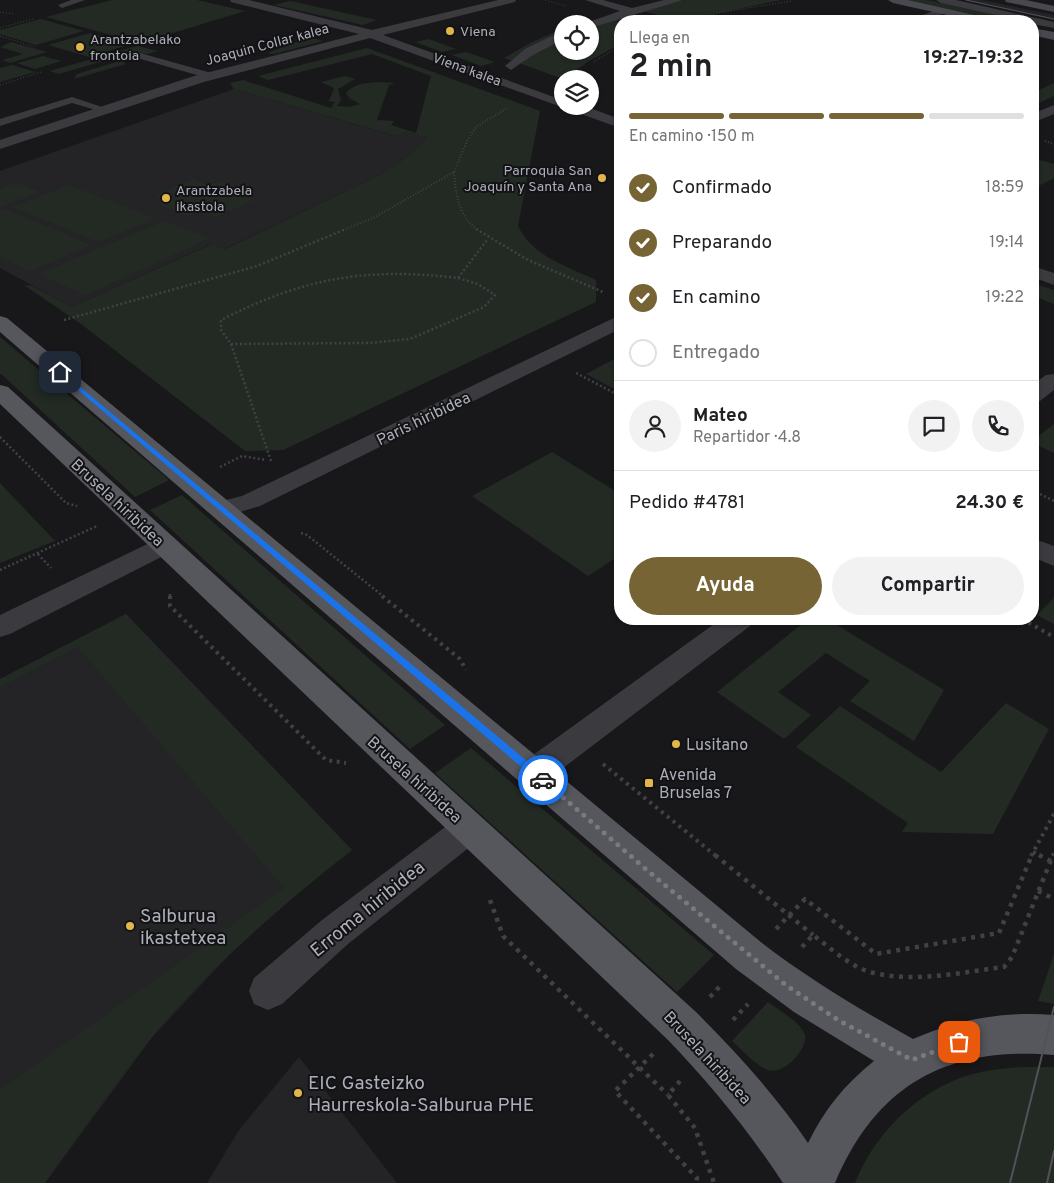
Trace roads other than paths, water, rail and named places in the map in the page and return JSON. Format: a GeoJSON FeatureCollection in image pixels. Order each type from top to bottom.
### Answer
{"type":"FeatureCollection","features":[{"type":"Feature","properties":{"kind":"main road"},"geometry":{"type":"LineString","coordinates":[[0,322],[534,772],[656,878],[787,986],[838,1020],[912,1060]]}},
{"type":"Feature","properties":{"kind":"main road","name":"Brusela hiribidea"},"geometry":{"type":"LineString","coordinates":[[0,392],[469,828],[718,1063],[771,1126],[809,1183]]}},
{"type":"Feature","properties":{"kind":"main road"},"geometry":{"type":"LineString","coordinates":[[813,1183],[829,1145],[852,1110],[880,1082],[912,1060],[943,1046],[975,1037],[1010,1034],[1054,1035]]}},
{"type":"Feature","properties":{"kind":"street","name":"Joaquin Collar kalea"},"geometry":{"type":"LineString","coordinates":[[0,145],[211,76],[511,0]]}},
{"type":"Feature","properties":{"kind":"street"},"geometry":{"type":"LineString","coordinates":[[590,0],[646,15]]}},
{"type":"Feature","properties":{"kind":"street"},"geometry":{"type":"LineString","coordinates":[[619,15],[678,0]]}},
{"type":"Feature","properties":{"kind":"street"},"geometry":{"type":"LineString","coordinates":[[893,0],[942,5],[998,15]]}},
{"type":"Feature","properties":{"kind":"street"},"geometry":{"type":"LineString","coordinates":[[1010,0],[1054,9]]}},
{"type":"Feature","properties":{"kind":"street","name":"Viena kalea"},"geometry":{"type":"LineString","coordinates":[[242,1],[372,34],[554,101]]}},
{"type":"Feature","properties":{"kind":"street"},"geometry":{"type":"LineString","coordinates":[[923,15],[942,5],[971,15]]}},
{"type":"Feature","properties":{"kind":"street"},"geometry":{"type":"LineString","coordinates":[[599,21],[614,17]]}},
{"type":"Feature","properties":{"kind":"street"},"geometry":{"type":"LineString","coordinates":[[1039,22],[1054,25]]}},
{"type":"Feature","properties":{"kind":"street"},"geometry":{"type":"LineString","coordinates":[[1039,33],[1054,36]]}},
{"type":"Feature","properties":{"kind":"street"},"geometry":{"type":"LineString","coordinates":[[512,66],[529,52],[554,40]]}},
{"type":"Feature","properties":{"kind":"street"},"geometry":{"type":"LineString","coordinates":[[1039,116],[1054,109]]}},
{"type":"Feature","properties":{"kind":"street"},"geometry":{"type":"LineString","coordinates":[[595,115],[614,122]]}},
{"type":"Feature","properties":{"kind":"street"},"geometry":{"type":"LineString","coordinates":[[1039,121],[1054,125]]}},
{"type":"Feature","properties":{"kind":"street"},"geometry":{"type":"LineString","coordinates":[[1039,274],[1054,279]]}},
{"type":"Feature","properties":{"kind":"street","name":"Paris hiribidea"},"geometry":{"type":"LineString","coordinates":[[223,509],[268,494],[614,324]]}},
{"type":"Feature","properties":{"kind":"street"},"geometry":{"type":"LineString","coordinates":[[598,331],[614,339]]}},
{"type":"Feature","properties":{"kind":"street"},"geometry":{"type":"LineString","coordinates":[[1039,391],[1054,380]]}},
{"type":"Feature","properties":{"kind":"street"},"geometry":{"type":"LineString","coordinates":[[0,627],[164,545]]}},
{"type":"Feature","properties":{"kind":"street"},"geometry":{"type":"LineString","coordinates":[[1039,549],[1054,556]]}},
{"type":"Feature","properties":{"kind":"street"},"geometry":{"type":"LineString","coordinates":[[534,772],[732,625]]}},
{"type":"Feature","properties":{"kind":"street","name":"Erroma hiribidea"},"geometry":{"type":"LineString","coordinates":[[268,991],[335,932],[469,828]]}},
{"type":"Feature","properties":{"kind":"lane"},"geometry":{"type":"LineString","coordinates":[[62,5],[81,0]]}},
{"type":"Feature","properties":{"kind":"lane"},"geometry":{"type":"LineString","coordinates":[[133,54],[211,76]]}},
{"type":"Feature","properties":{"kind":"lane"},"geometry":{"type":"LineString","coordinates":[[0,123],[72,100],[106,110]]}},
{"type":"Feature","properties":{"kind":"tram line"},"geometry":{"type":"LineString","coordinates":[[966,0],[1035,15]]}},
{"type":"Feature","properties":{"kind":"tram line"},"geometry":{"type":"LineString","coordinates":[[1039,16],[1054,19]]}},
{"type":"Feature","properties":{"kind":"tram line"},"geometry":{"type":"LineString","coordinates":[[1010,1183],[1054,1007]]}},
{"type":"Feature","properties":{"kind":"tram line"},"geometry":{"type":"LineString","coordinates":[[1047,1183],[1054,1151]]}},
{"type":"Feature","properties":{"kind":"place","name":"Viena"},"geometry":{"type":"Point","coordinates":[450,31]}},
{"type":"Feature","properties":{"kind":"place","name":"Arantzabelako frontoia"},"geometry":{"type":"Point","coordinates":[80,47]}},
{"type":"Feature","properties":{"kind":"place","name":"Parroquia San Joaquín y Santa Ana"},"geometry":{"type":"Point","coordinates":[602,178]}},
{"type":"Feature","properties":{"kind":"place","name":"Arantzabela ikastola"},"geometry":{"type":"Point","coordinates":[166,198]}},
{"type":"Feature","properties":{"kind":"place","name":"Lusitano"},"geometry":{"type":"Point","coordinates":[676,744]}},
{"type":"Feature","properties":{"kind":"place","name":"Avenida Bruselas 7"},"geometry":{"type":"Point","coordinates":[649,783]}},
{"type":"Feature","properties":{"kind":"place","name":"Salburua ikastetxea"},"geometry":{"type":"Point","coordinates":[130,926]}},
{"type":"Feature","properties":{"kind":"place","name":"EIC Gasteizko Haurreskola-Salburua PHE"},"geometry":{"type":"Point","coordinates":[298,1093]}}]}
